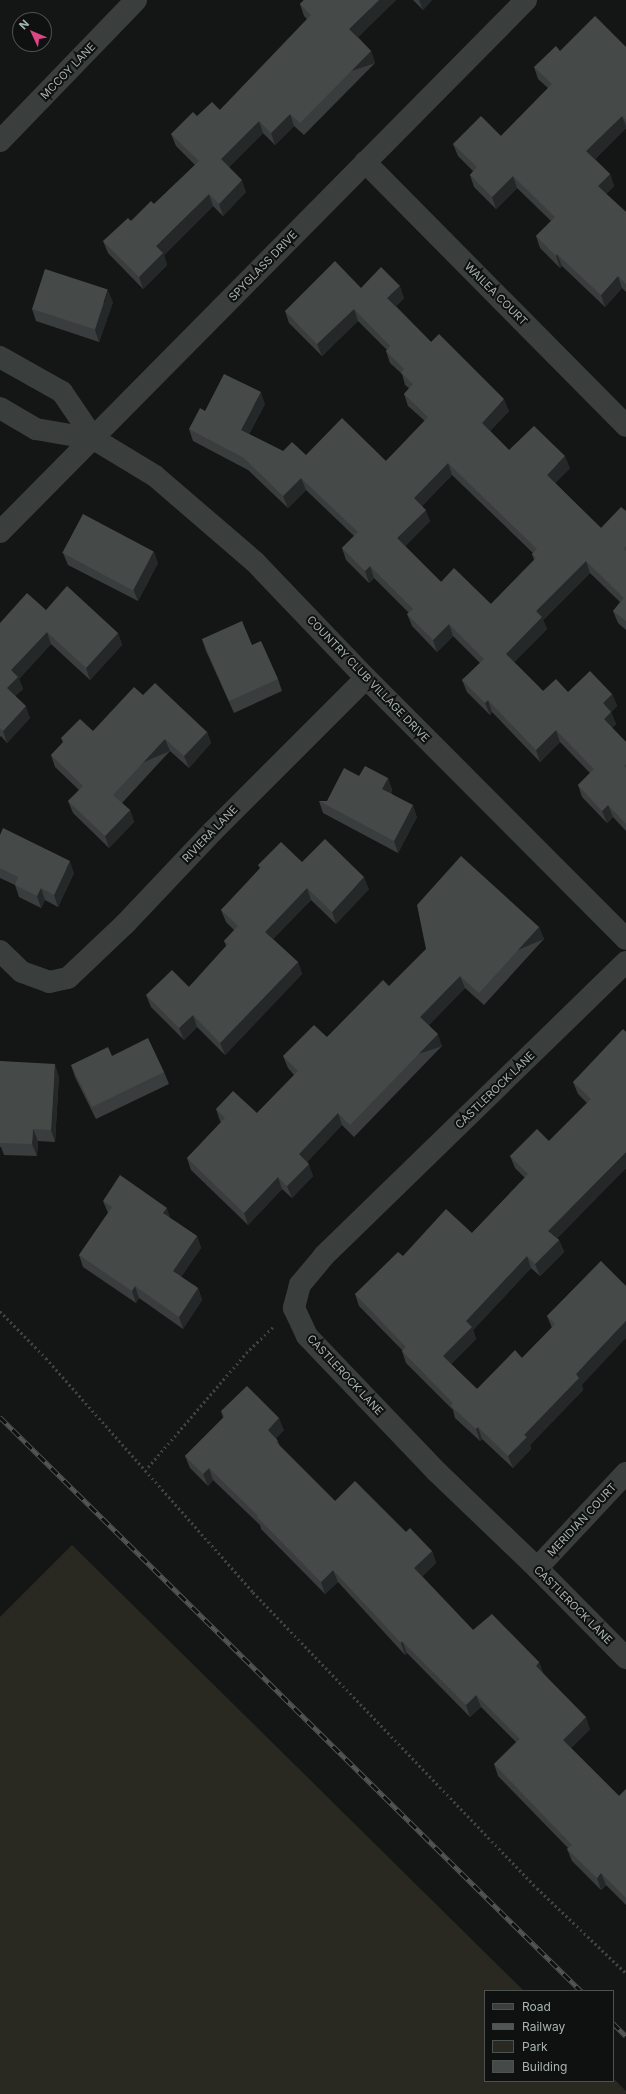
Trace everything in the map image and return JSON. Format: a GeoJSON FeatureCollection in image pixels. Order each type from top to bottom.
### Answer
{"type":"FeatureCollection","features":[{"type":"Feature","properties":{"kind":"street","name":"MCCOY LANE"},"geometry":{"type":"LineString","coordinates":[[0,141],[136,0]]}},
{"type":"Feature","properties":{"kind":"street","name":"SPYGLASS DRIVE"},"geometry":{"type":"LineString","coordinates":[[0,532],[94,439],[526,0]]}},
{"type":"Feature","properties":{"kind":"street","name":"WAILEA COURT"},"geometry":{"type":"LineString","coordinates":[[366,162],[626,426]]}},
{"type":"Feature","properties":{"kind":"street","name":"COUNTRY CLUB VILLAGE DRIVE"},"geometry":{"type":"LineString","coordinates":[[0,357],[62,392],[94,439]]}},
{"type":"Feature","properties":{"kind":"street","name":"COUNTRY CLUB VILLAGE DRIVE"},"geometry":{"type":"LineString","coordinates":[[0,408],[36,429],[94,439],[155,476],[255,562],[366,678],[626,939]]}},
{"type":"Feature","properties":{"kind":"street","name":"RIVIERA LANE"},"geometry":{"type":"LineString","coordinates":[[0,952],[22,972],[49,982],[68,978],[108,940],[213,831],[366,678]]}},
{"type":"Feature","properties":{"kind":"street","name":"CASTLEROCK LANE"},"geometry":{"type":"LineString","coordinates":[[626,962],[324,1256],[300,1285],[294,1308],[306,1336],[437,1472],[537,1568],[626,1658]]}},
{"type":"Feature","properties":{"kind":"street","name":"MERIDIAN COURT"},"geometry":{"type":"LineString","coordinates":[[537,1568],[626,1473]]}},
{"type":"Feature","properties":{"kind":"path"},"geometry":{"type":"LineString","coordinates":[[148,1467],[246,1353],[294,1308]]}},
{"type":"Feature","properties":{"kind":"path"},"geometry":{"type":"LineString","coordinates":[[0,1311],[46,1358],[253,1592],[537,1888],[626,1973]]}},
{"type":"Feature","properties":{"kind":"green space"},"geometry":{"type":"Polygon","coordinates":[[[72,1545],[523,1990],[484,1990],[484,2082],[614,2082],[614,2079],[626,2091],[626,2094],[0,2094],[0,1617],[72,1545]]]}},
{"type":"Feature","properties":{"kind":"building"},"geometry":{"type":"Polygon","coordinates":[[[304,0],[379,0],[349,29],[371,51],[300,123],[290,114],[271,133],[259,121],[221,159],[242,180],[219,204],[209,194],[156,246],[163,253],[139,277],[103,241],[128,218],[131,221],[151,201],[154,204],[199,161],[171,134],[193,112],[197,116],[212,102],[220,110],[311,15],[300,4],[304,0]]]}},
{"type":"Feature","properties":{"kind":"building"},"geometry":{"type":"Polygon","coordinates":[[[595,16],[626,47],[626,120],[622,116],[586,151],[610,174],[598,186],[626,212],[626,284],[618,276],[601,295],[557,254],[556,256],[536,236],[555,217],[513,176],[492,197],[470,175],[477,167],[453,144],[481,116],[501,136],[552,84],[534,67],[556,46],[560,51],[595,16]]]}},
{"type":"Feature","properties":{"kind":"building"},"geometry":{"type":"Polygon","coordinates":[[[335,261],[361,288],[381,267],[400,286],[387,298],[431,342],[439,334],[504,399],[482,423],[509,450],[534,426],[565,456],[547,475],[601,528],[621,507],[626,511],[626,546],[624,549],[626,551],[626,621],[613,611],[624,598],[586,561],[536,611],[542,617],[506,654],[543,691],[556,679],[568,692],[590,671],[612,694],[603,703],[611,712],[604,719],[626,742],[626,764],[624,766],[626,768],[626,824],[608,805],[602,811],[578,785],[594,769],[556,730],[536,750],[488,700],[485,703],[462,680],[484,659],[449,624],[433,640],[407,614],[413,609],[370,566],[365,571],[342,548],[358,532],[301,478],[283,496],[244,458],[189,429],[200,408],[205,411],[224,374],[261,392],[241,430],[283,451],[292,442],[306,455],[342,418],[386,461],[428,417],[404,394],[413,384],[401,373],[404,369],[386,351],[390,346],[354,309],[317,344],[285,311],[335,261]],[[448,463],[414,498],[426,510],[397,538],[441,582],[454,568],[491,604],[536,558],[532,554],[537,549],[448,463]]]}},
{"type":"Feature","properties":{"kind":"building"},"geometry":{"type":"Polygon","coordinates":[[[45,269],[108,289],[95,329],[32,309],[45,269]]]}},
{"type":"Feature","properties":{"kind":"building"},"geometry":{"type":"Polygon","coordinates":[[[83,514],[154,552],[133,590],[62,553],[83,514]]]}},
{"type":"Feature","properties":{"kind":"building"},"geometry":{"type":"Polygon","coordinates":[[[67,586],[118,633],[86,668],[47,632],[11,670],[18,677],[7,688],[26,706],[3,731],[0,728],[0,623],[27,593],[46,610],[67,586]]]}},
{"type":"Feature","properties":{"kind":"building"},"geometry":{"type":"Polygon","coordinates":[[[242,621],[252,645],[261,641],[278,679],[229,701],[202,639],[242,621]]]}},
{"type":"Feature","properties":{"kind":"building"},"geometry":{"type":"Polygon","coordinates":[[[155,683],[207,732],[184,756],[165,739],[113,795],[130,810],[105,836],[68,801],[83,786],[51,755],[64,741],[61,738],[80,719],[93,731],[134,687],[143,695],[155,683]]]}},
{"type":"Feature","properties":{"kind":"building"},"geometry":{"type":"Polygon","coordinates":[[[365,766],[388,778],[382,789],[413,805],[394,841],[319,801],[327,801],[344,768],[359,776],[365,766]]]}},
{"type":"Feature","properties":{"kind":"building"},"geometry":{"type":"Polygon","coordinates":[[[3,828],[70,861],[54,895],[41,888],[37,896],[15,885],[18,877],[0,868],[0,835],[3,828]]]}},
{"type":"Feature","properties":{"kind":"building"},"geometry":{"type":"Polygon","coordinates":[[[325,839],[364,877],[332,912],[307,888],[265,932],[298,962],[220,1043],[193,1015],[179,1028],[146,995],[172,970],[189,987],[228,944],[224,941],[238,926],[221,910],[261,867],[258,865],[281,842],[302,862],[325,839]]]}},
{"type":"Feature","properties":{"kind":"building"},"geometry":{"type":"Polygon","coordinates":[[[461,856],[539,927],[479,993],[460,976],[420,1017],[438,1034],[350,1125],[338,1113],[299,1154],[309,1164],[287,1186],[278,1177],[244,1213],[187,1158],[225,1118],[216,1109],[233,1091],[257,1113],[298,1071],[283,1056],[314,1025],[327,1037],[383,980],[389,986],[426,949],[417,905],[461,856]]]}},
{"type":"Feature","properties":{"kind":"building"},"geometry":{"type":"Polygon","coordinates":[[[623,1029],[626,1032],[626,1152],[548,1231],[559,1240],[535,1264],[527,1256],[466,1321],[472,1327],[443,1356],[477,1389],[515,1350],[522,1358],[555,1324],[547,1316],[601,1261],[626,1286],[626,1321],[576,1374],[579,1378],[524,1435],[527,1437],[508,1456],[478,1427],[476,1429],[451,1406],[453,1403],[402,1351],[406,1347],[355,1294],[398,1252],[403,1256],[446,1209],[472,1233],[528,1174],[510,1156],[537,1129],[549,1141],[591,1099],[573,1082],[623,1029]]]}},
{"type":"Feature","properties":{"kind":"building"},"geometry":{"type":"Polygon","coordinates":[[[148,1038],[164,1072],[92,1107],[71,1065],[108,1047],[112,1056],[148,1038]]]}},
{"type":"Feature","properties":{"kind":"building"},"geometry":{"type":"Polygon","coordinates":[[[0,1061],[55,1064],[51,1130],[33,1129],[32,1144],[0,1143],[0,1061]]]}},
{"type":"Feature","properties":{"kind":"building"},"geometry":{"type":"Polygon","coordinates":[[[120,1175],[167,1208],[163,1213],[197,1236],[173,1271],[198,1288],[179,1317],[135,1286],[132,1291],[79,1255],[112,1207],[103,1201],[120,1175]]]}},
{"type":"Feature","properties":{"kind":"building"},"geometry":{"type":"Polygon","coordinates":[[[247,1386],[279,1418],[268,1430],[278,1441],[276,1442],[335,1501],[355,1481],[406,1532],[410,1528],[432,1551],[414,1568],[473,1630],[492,1614],[539,1662],[536,1666],[586,1717],[563,1740],[619,1796],[626,1789],[626,1898],[601,1873],[597,1878],[567,1849],[572,1845],[494,1764],[520,1739],[476,1695],[466,1705],[402,1641],[401,1643],[333,1570],[321,1582],[257,1517],[258,1516],[209,1468],[203,1474],[185,1456],[225,1416],[221,1411],[247,1386]]]}},
{"type":"Feature","properties":{"kind":"railway"},"geometry":{"type":"LineString","coordinates":[[0,1417],[580,1990]]}},
{"type":"Feature","properties":{"kind":"railway"},"geometry":{"type":"LineString","coordinates":[[614,2024],[626,2036]]}}]}
